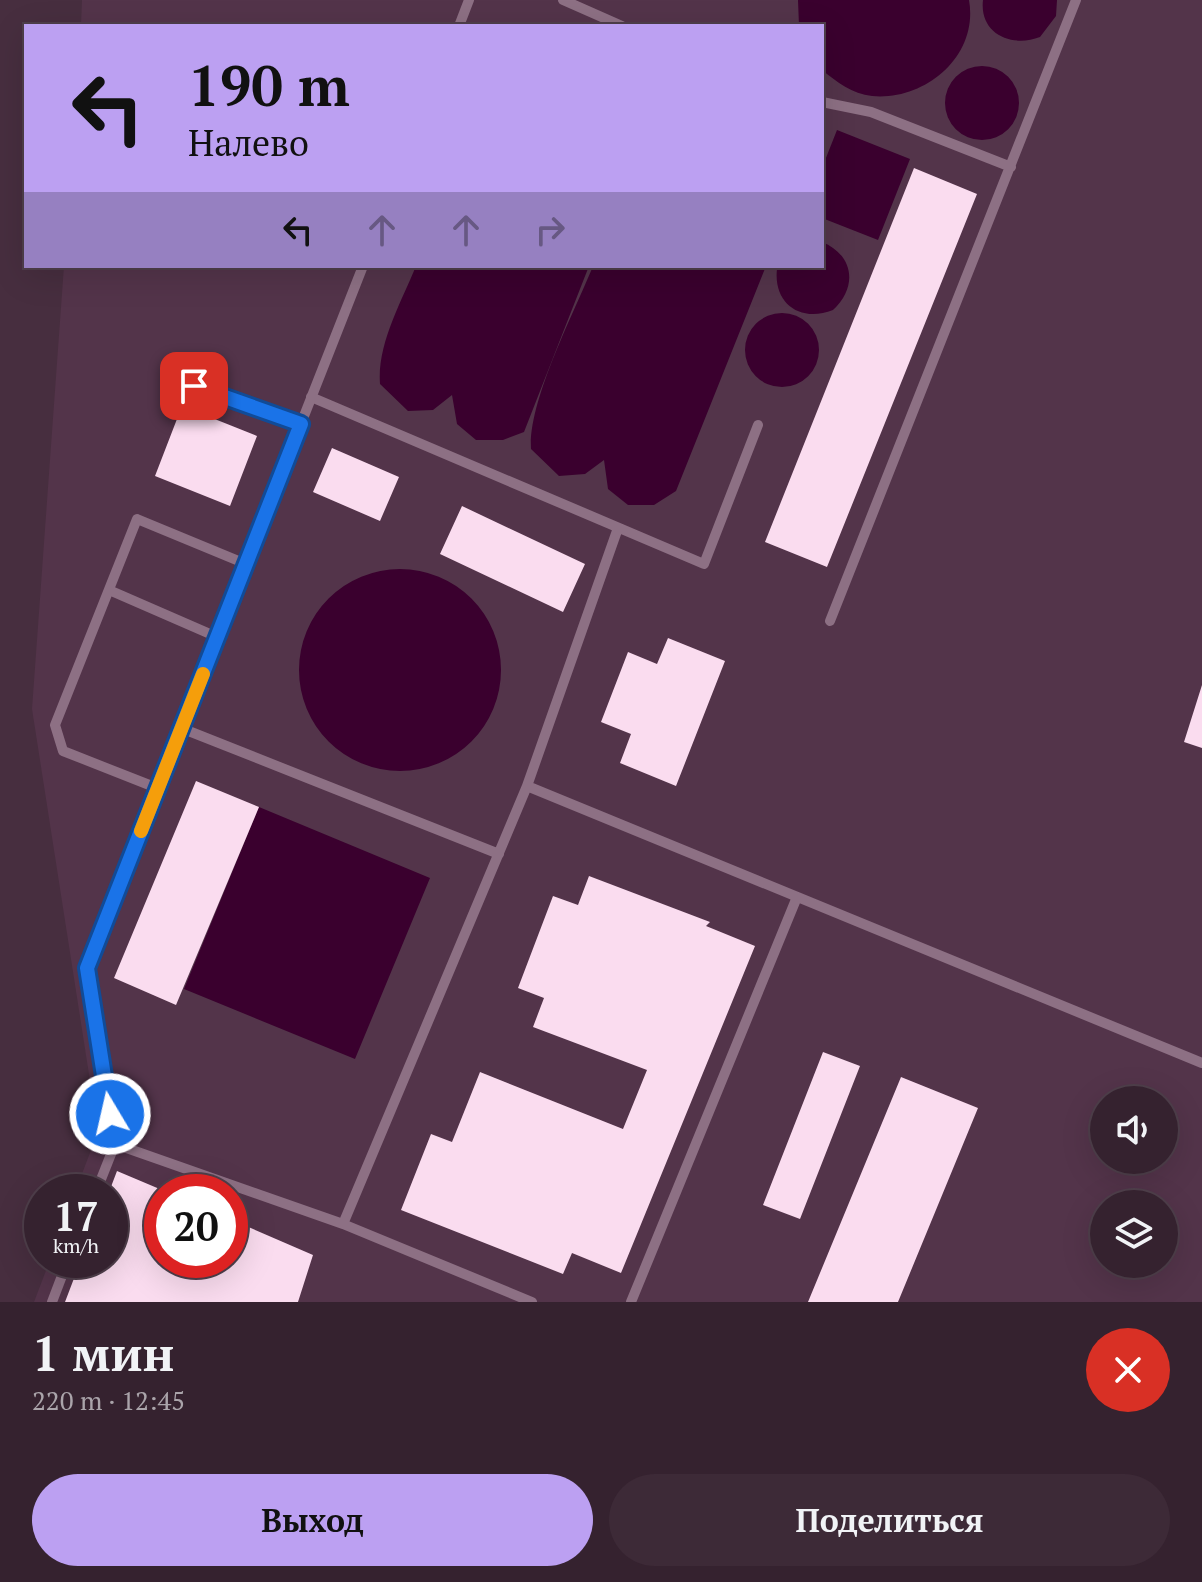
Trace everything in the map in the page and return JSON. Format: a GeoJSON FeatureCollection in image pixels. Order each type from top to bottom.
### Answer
{"type":"FeatureCollection","features":[{"type":"Feature","properties":{"kind":"lane"},"geometry":{"type":"LineString","coordinates":[[460,24],[469,0]]}},
{"type":"Feature","properties":{"kind":"lane"},"geometry":{"type":"LineString","coordinates":[[563,0],[617,24]]}},
{"type":"Feature","properties":{"kind":"lane"},"geometry":{"type":"LineString","coordinates":[[830,621],[1076,0]]}},
{"type":"Feature","properties":{"kind":"lane"},"geometry":{"type":"LineString","coordinates":[[824,102],[871,112],[1011,167]]}},
{"type":"Feature","properties":{"kind":"lane"},"geometry":{"type":"LineString","coordinates":[[103,1174],[115,1144],[87,968],[362,268]]}},
{"type":"Feature","properties":{"kind":"lane"},"geometry":{"type":"LineString","coordinates":[[194,386],[301,424]]}},
{"type":"Feature","properties":{"kind":"lane"},"geometry":{"type":"LineString","coordinates":[[311,397],[704,564],[758,425]]}},
{"type":"Feature","properties":{"kind":"lane"},"geometry":{"type":"LineString","coordinates":[[157,788],[63,751],[55,725],[137,519],[246,564]]}},
{"type":"Feature","properties":{"kind":"lane"},"geometry":{"type":"LineString","coordinates":[[343,1224],[527,786],[618,528]]}},
{"type":"Feature","properties":{"kind":"lane"},"geometry":{"type":"LineString","coordinates":[[109,590],[217,637]]}},
{"type":"Feature","properties":{"kind":"lane"},"geometry":{"type":"LineString","coordinates":[[181,728],[499,854]]}},
{"type":"Feature","properties":{"kind":"lane"},"geometry":{"type":"LineString","coordinates":[[527,786],[1202,1063]]}},
{"type":"Feature","properties":{"kind":"lane"},"geometry":{"type":"LineString","coordinates":[[631,1302],[797,897]]}},
{"type":"Feature","properties":{"kind":"lane"},"geometry":{"type":"LineString","coordinates":[[115,1144],[343,1224],[532,1302]]}},
{"type":"Feature","properties":{"kind":"lane"},"geometry":{"type":"LineString","coordinates":[[52,1302],[61,1278]]}},
{"type":"Feature","properties":{"kind":"shaded area"},"geometry":{"type":"Polygon","coordinates":[[[82,0],[1202,0],[1202,1302],[34,1302],[43,1278],[128,1278],[128,1174],[82,1174],[98,1132],[32,709],[64,268],[824,268],[824,24],[81,24],[82,0]]]}},
{"type":"Feature","properties":{"kind":"shaded area"},"geometry":{"type":"Polygon","coordinates":[[[798,0],[969,0],[970,20],[966,39],[957,56],[929,83],[892,96],[865,95],[851,90],[824,72],[824,24],[799,24],[798,0]]]}},
{"type":"Feature","properties":{"kind":"shaded area"},"geometry":{"type":"Polygon","coordinates":[[[983,0],[1057,0],[1056,16],[1040,37],[1019,41],[1009,39],[992,30],[986,22],[983,0]]]}},
{"type":"Feature","properties":{"kind":"shaded area"},"geometry":{"type":"Polygon","coordinates":[[[975,66],[989,66],[1003,72],[1013,82],[1019,103],[1013,124],[1003,134],[989,140],[975,140],[961,134],[951,124],[945,110],[945,96],[951,82],[961,72],[975,66]]]}},
{"type":"Feature","properties":{"kind":"shaded area"},"geometry":{"type":"Polygon","coordinates":[[[837,130],[910,159],[878,240],[824,219],[824,163],[837,130]]]}},
{"type":"Feature","properties":{"kind":"shaded area"},"geometry":{"type":"Polygon","coordinates":[[[824,243],[841,255],[849,272],[849,282],[841,301],[833,310],[810,314],[792,308],[785,301],[777,281],[777,269],[824,268],[824,243]]]}},
{"type":"Feature","properties":{"kind":"shaded area"},"geometry":{"type":"Polygon","coordinates":[[[415,268],[588,268],[524,432],[503,440],[476,440],[457,424],[452,395],[433,410],[408,411],[380,384],[382,354],[415,268]]]}},
{"type":"Feature","properties":{"kind":"shaded area"},"geometry":{"type":"Polygon","coordinates":[[[592,268],[765,268],[676,491],[654,505],[628,505],[608,489],[604,460],[585,474],[559,476],[531,449],[532,429],[544,382],[592,268]]]}},
{"type":"Feature","properties":{"kind":"shaded area"},"geometry":{"type":"Polygon","coordinates":[[[775,313],[789,313],[803,319],[813,329],[819,350],[813,371],[803,381],[789,387],[775,387],[761,381],[751,371],[745,357],[745,343],[751,329],[761,319],[775,313]]]}},
{"type":"Feature","properties":{"kind":"shaded area"},"geometry":{"type":"Polygon","coordinates":[[[400,569],[439,577],[472,598],[493,631],[501,670],[493,709],[472,742],[439,763],[400,771],[361,763],[328,742],[307,709],[299,670],[307,631],[328,598],[361,577],[400,569]]]}},
{"type":"Feature","properties":{"kind":"shaded area"},"geometry":{"type":"Polygon","coordinates":[[[259,807],[430,878],[355,1059],[184,989],[259,807]]]}},
{"type":"Feature","properties":{"kind":"building"},"geometry":{"type":"Polygon","coordinates":[[[914,168],[977,194],[827,567],[765,542],[914,168]]]}},
{"type":"Feature","properties":{"kind":"building"},"geometry":{"type":"Polygon","coordinates":[[[182,406],[257,436],[230,506],[155,476],[182,406]]]}},
{"type":"Feature","properties":{"kind":"building"},"geometry":{"type":"Polygon","coordinates":[[[332,448],[399,477],[380,521],[313,492],[332,448]]]}},
{"type":"Feature","properties":{"kind":"building"},"geometry":{"type":"Polygon","coordinates":[[[462,506],[585,564],[563,612],[440,554],[462,506]]]}},
{"type":"Feature","properties":{"kind":"building"},"geometry":{"type":"Polygon","coordinates":[[[668,638],[725,661],[676,786],[620,763],[631,734],[601,722],[628,652],[657,664],[668,638]]]}},
{"type":"Feature","properties":{"kind":"building"},"geometry":{"type":"Polygon","coordinates":[[[1202,685],[1202,748],[1184,742],[1202,685]]]}},
{"type":"Feature","properties":{"kind":"building"},"geometry":{"type":"Polygon","coordinates":[[[196,781],[259,807],[176,1005],[114,978],[196,781]]]}},
{"type":"Feature","properties":{"kind":"building"},"geometry":{"type":"Polygon","coordinates":[[[589,876],[710,922],[706,926],[755,946],[621,1273],[572,1253],[563,1274],[401,1210],[431,1134],[452,1142],[480,1072],[623,1129],[647,1070],[533,1027],[544,998],[518,988],[553,896],[578,905],[589,876]]]}},
{"type":"Feature","properties":{"kind":"building"},"geometry":{"type":"Polygon","coordinates":[[[823,1052],[860,1066],[800,1219],[763,1205],[823,1052]]]}},
{"type":"Feature","properties":{"kind":"building"},"geometry":{"type":"Polygon","coordinates":[[[901,1077],[978,1108],[898,1302],[808,1302],[901,1077]]]}},
{"type":"Feature","properties":{"kind":"building"},"geometry":{"type":"Polygon","coordinates":[[[128,1176],[144,1182],[144,1278],[248,1278],[248,1227],[313,1255],[298,1302],[65,1302],[74,1278],[128,1278],[128,1176]]]}},
{"type":"Feature","properties":{"kind":"slow traffic"},"geometry":{"type":"LineString","coordinates":[[141,831],[203,674]]}},
{"type":"Feature","properties":{"kind":"route"},"geometry":{"type":"LineString","coordinates":[[110,1114],[87,968],[301,424],[194,386]]}}]}
